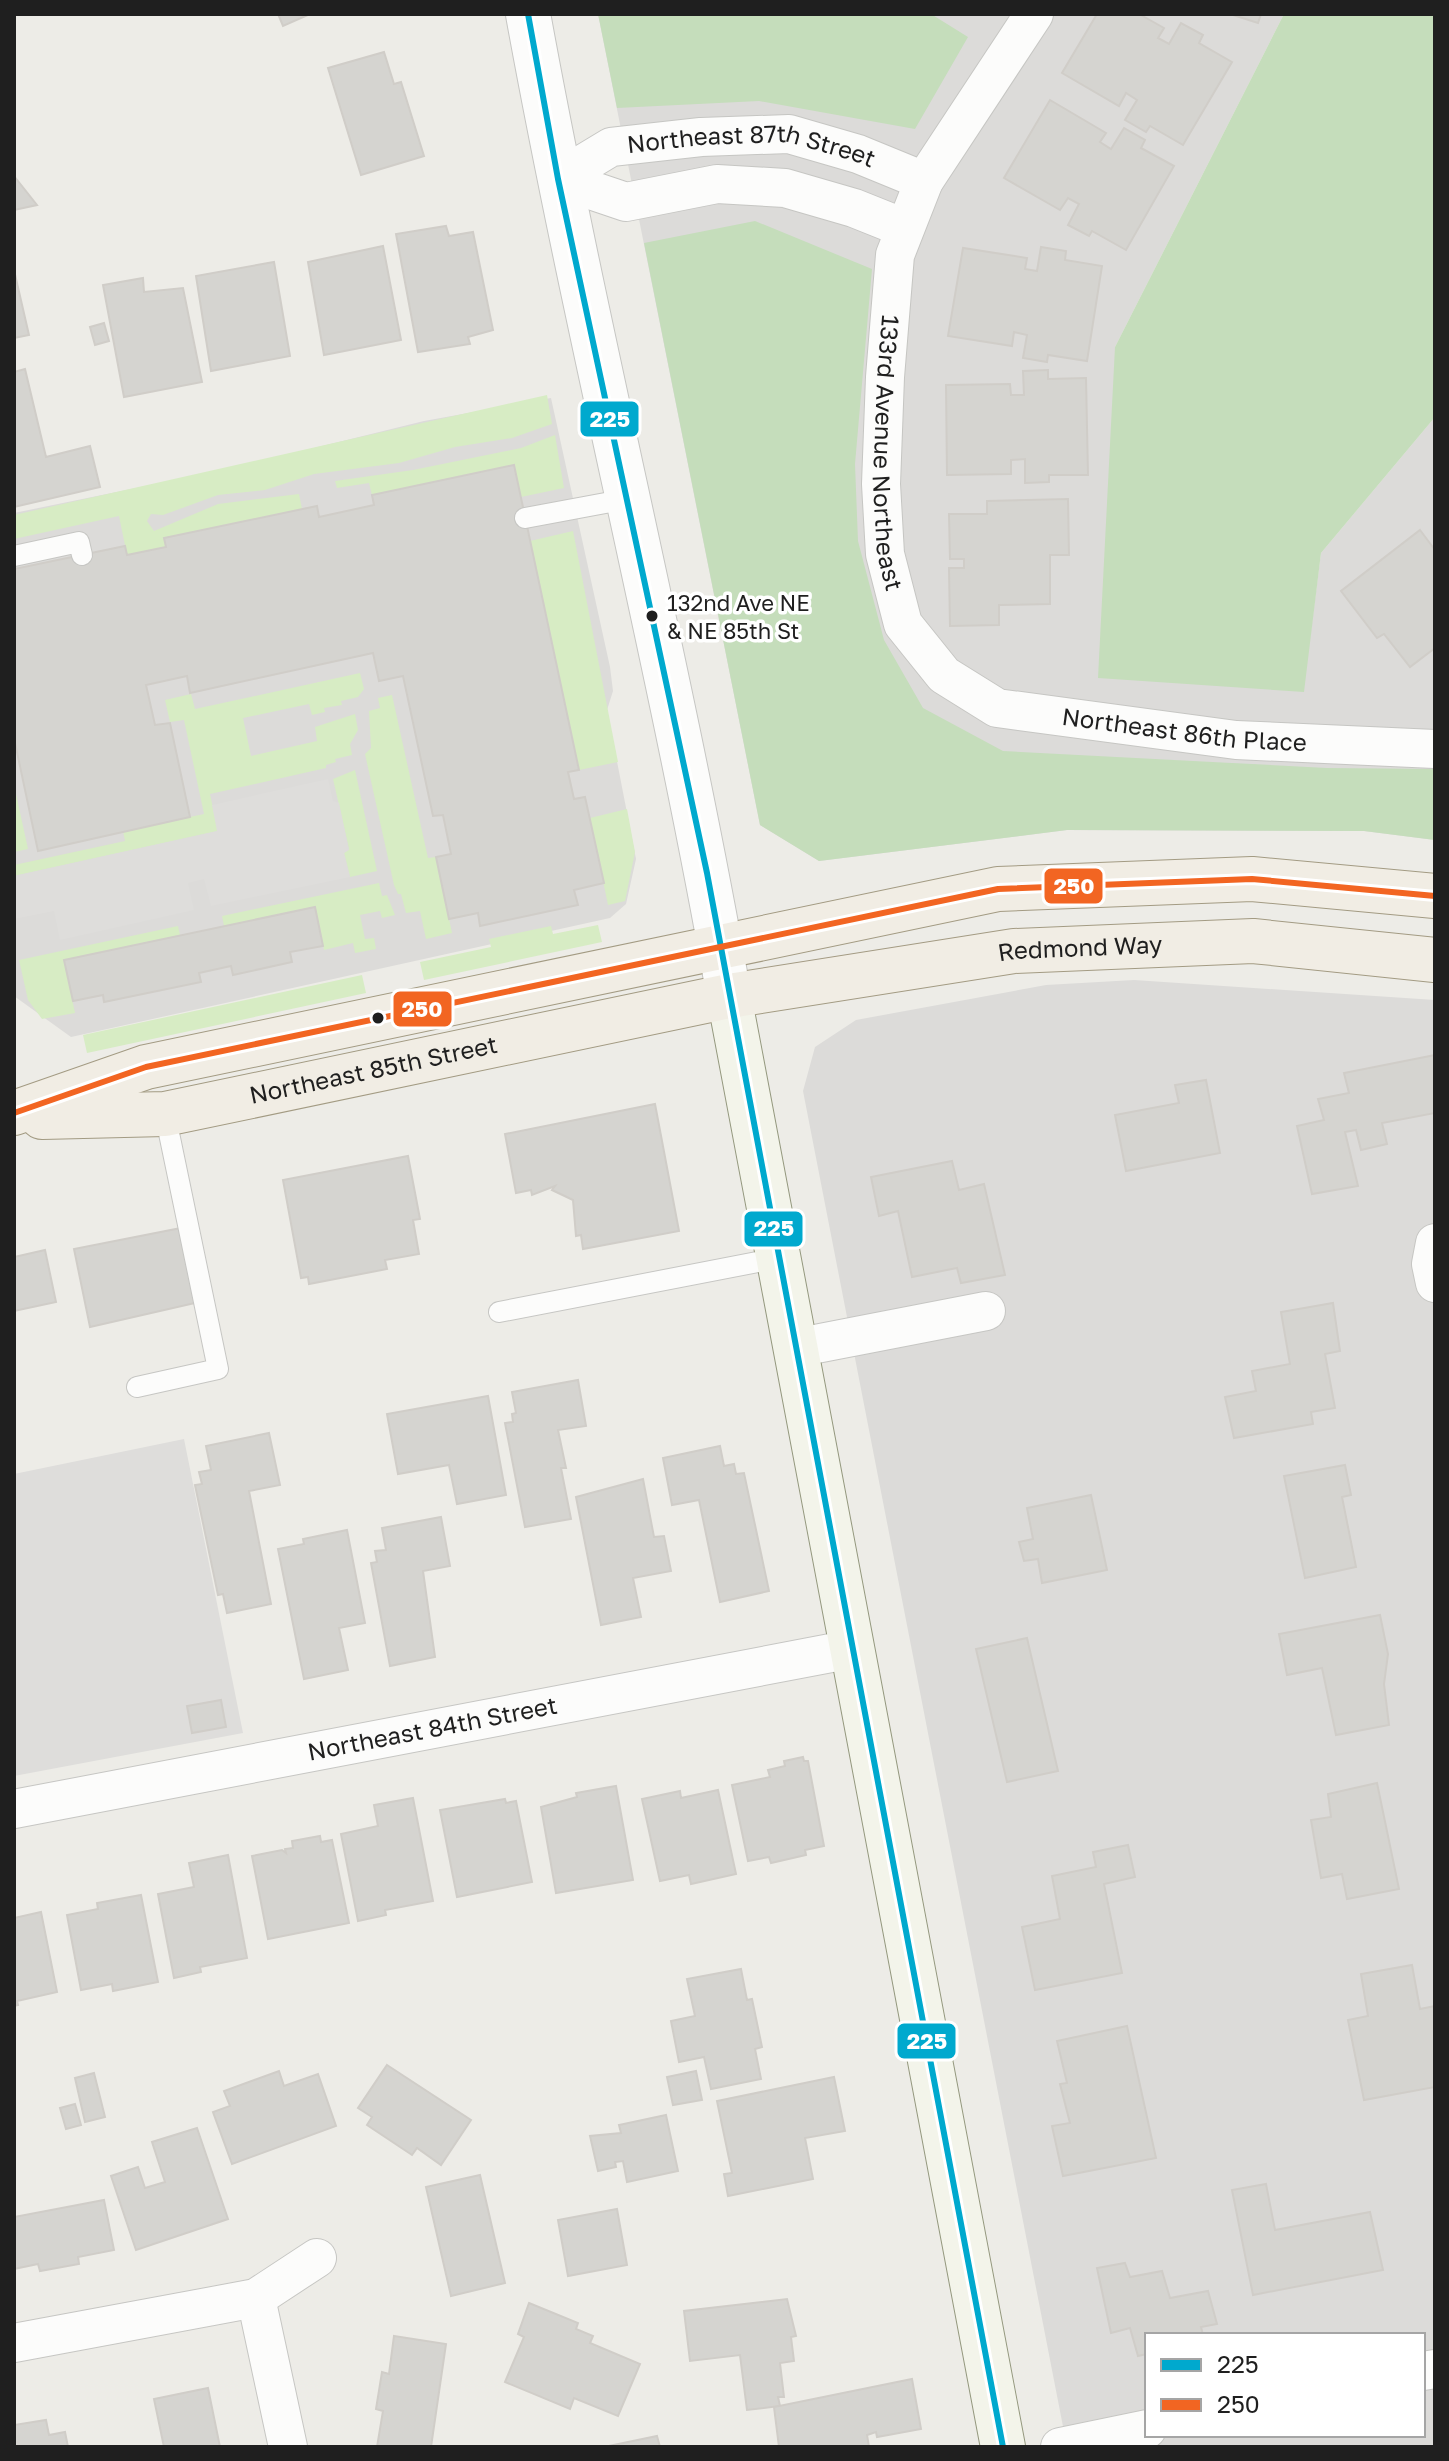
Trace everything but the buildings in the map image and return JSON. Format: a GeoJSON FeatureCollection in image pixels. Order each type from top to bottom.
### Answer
{"type":"FeatureCollection","features":[{"type":"Feature","properties":{"kind":"main road"},"geometry":{"type":"LineString","coordinates":[[720,946],[998,889],[1252,879],[1435,896]]}},
{"type":"Feature","properties":{"kind":"main road","name":"Redmond Way"},"geometry":{"type":"LineString","coordinates":[[729,996],[1014,951],[1253,941],[1435,960]]}},
{"type":"Feature","properties":{"kind":"main road","name":"Northeast 85th Street"},"geometry":{"type":"LineString","coordinates":[[14,1115],[146,1067],[720,946]]}},
{"type":"Feature","properties":{"kind":"main road"},"geometry":{"type":"LineString","coordinates":[[729,996],[1003,2447]]}},
{"type":"Feature","properties":{"kind":"main road","name":"Northeast 85th Street"},"geometry":{"type":"LineString","coordinates":[[14,1115],[165,1114],[729,996]]}},
{"type":"Feature","properties":{"kind":"street"},"geometry":{"type":"LineString","coordinates":[[528,14],[558,179],[729,996]]}},
{"type":"Feature","properties":{"kind":"street","name":"133rd Avenue Northeast"},"geometry":{"type":"LineString","coordinates":[[944,675],[903,624],[885,554],[881,484],[891,273],[904,228],[924,181],[1034,14]]}},
{"type":"Feature","properties":{"kind":"street","name":"Northeast 87th Street"},"geometry":{"type":"LineString","coordinates":[[558,179],[611,147],[701,137],[789,134],[858,154],[924,181]]}},
{"type":"Feature","properties":{"kind":"street","name":"Northeast 87th Street"},"geometry":{"type":"LineString","coordinates":[[558,179],[626,202],[717,184],[785,188],[854,208],[904,228]]}},
{"type":"Feature","properties":{"kind":"street","name":"Northeast 86th Place"},"geometry":{"type":"LineString","coordinates":[[944,675],[997,708],[1236,740],[1435,749]]}},
{"type":"Feature","properties":{"kind":"street"},"geometry":{"type":"LineString","coordinates":[[1435,1243],[1431,1264],[1435,1283]]}},
{"type":"Feature","properties":{"kind":"street"},"geometry":{"type":"LineString","coordinates":[[795,1348],[986,1311]]}},
{"type":"Feature","properties":{"kind":"street","name":"Northeast 84th Street"},"geometry":{"type":"LineString","coordinates":[[14,1809],[852,1649]]}},
{"type":"Feature","properties":{"kind":"street"},"geometry":{"type":"LineString","coordinates":[[14,2343],[256,2298],[317,2258]]}},
{"type":"Feature","properties":{"kind":"street"},"geometry":{"type":"LineString","coordinates":[[256,2298],[288,2447]]}},
{"type":"Feature","properties":{"kind":"street"},"geometry":{"type":"LineString","coordinates":[[1060,2447],[1145,2429]]}},
{"type":"Feature","properties":{"kind":"lane"},"geometry":{"type":"LineString","coordinates":[[525,518],[627,499]]}},
{"type":"Feature","properties":{"kind":"lane"},"geometry":{"type":"LineString","coordinates":[[14,556],[79,542],[82,555]]}},
{"type":"Feature","properties":{"kind":"lane"},"geometry":{"type":"LineString","coordinates":[[137,1387],[218,1369],[165,1114]]}},
{"type":"Feature","properties":{"kind":"lane"},"geometry":{"type":"LineString","coordinates":[[499,1312],[778,1258]]}},
{"type":"Feature","properties":{"kind":"shaded area"},"geometry":{"type":"Polygon","coordinates":[[[598,14],[1284,14],[1115,347],[1303,692],[1321,553],[1435,417],[1435,840],[1364,831],[1067,830],[819,861],[760,825],[598,14]]]}},
{"type":"Feature","properties":{"kind":"shaded area"},"geometry":{"type":"Polygon","coordinates":[[[551,398],[610,667],[613,691],[607,710],[636,859],[626,904],[610,918],[71,1037],[14,996],[14,513],[229,469],[424,421],[551,398]]]}},
{"type":"Feature","properties":{"kind":"shaded area"},"geometry":{"type":"Polygon","coordinates":[[[328,779],[333,801],[339,803],[349,850],[344,853],[350,877],[211,906],[204,879],[188,883],[194,910],[60,940],[54,911],[14,919],[14,876],[217,831],[212,805],[328,779]]]}},
{"type":"Feature","properties":{"kind":"shaded area"},"geometry":{"type":"Polygon","coordinates":[[[1134,980],[1435,1000],[1435,2447],[1067,2447],[803,1091],[815,1047],[856,1020],[1046,985],[1134,980]]]}},
{"type":"Feature","properties":{"kind":"shaded area"},"geometry":{"type":"Polygon","coordinates":[[[184,1439],[243,1733],[14,1776],[14,1474],[184,1439]],[[221,1700],[187,1706],[192,1733],[225,1727],[221,1700]]]}},
{"type":"Feature","properties":{"kind":"green space"},"geometry":{"type":"Polygon","coordinates":[[[598,14],[931,14],[968,37],[915,129],[759,101],[617,108],[598,14]]]}},
{"type":"Feature","properties":{"kind":"green space"},"geometry":{"type":"Polygon","coordinates":[[[1284,14],[1435,14],[1435,417],[1321,553],[1304,692],[1098,678],[1115,347],[1284,14]]]}},
{"type":"Feature","properties":{"kind":"green space"},"geometry":{"type":"Polygon","coordinates":[[[755,221],[872,269],[855,464],[858,541],[884,640],[923,708],[1003,751],[1327,768],[1435,769],[1435,840],[1364,831],[1067,830],[819,861],[760,825],[644,243],[755,221]]]}},
{"type":"Feature","properties":{"kind":"green space"},"geometry":{"type":"Polygon","coordinates":[[[547,395],[552,424],[512,438],[455,447],[399,463],[314,474],[265,490],[218,495],[163,515],[151,514],[147,521],[154,531],[218,504],[299,494],[302,509],[165,538],[166,547],[127,555],[119,516],[14,539],[14,515],[547,395]]]}},
{"type":"Feature","properties":{"kind":"green space"},"geometry":{"type":"Polygon","coordinates":[[[555,435],[564,488],[521,497],[513,465],[372,495],[369,483],[337,488],[335,481],[413,470],[521,448],[555,435]]]}},
{"type":"Feature","properties":{"kind":"green space"},"geometry":{"type":"Polygon","coordinates":[[[573,531],[618,762],[579,770],[530,541],[573,531]]]}},
{"type":"Feature","properties":{"kind":"green space"},"geometry":{"type":"Polygon","coordinates":[[[360,673],[364,689],[358,697],[341,701],[342,705],[324,708],[325,712],[312,715],[309,704],[243,718],[251,756],[317,741],[315,727],[355,714],[358,730],[350,744],[352,755],[335,759],[336,762],[326,765],[326,768],[210,794],[218,831],[14,876],[14,865],[125,841],[123,831],[204,814],[184,720],[170,722],[165,700],[191,694],[195,709],[360,673]]]}},
{"type":"Feature","properties":{"kind":"green space"},"geometry":{"type":"Polygon","coordinates":[[[392,695],[428,858],[436,857],[452,933],[426,939],[420,911],[406,913],[401,894],[394,885],[365,754],[371,748],[369,711],[380,708],[378,698],[392,695]]]}},
{"type":"Feature","properties":{"kind":"green space"},"geometry":{"type":"Polygon","coordinates":[[[355,770],[377,871],[350,877],[344,853],[349,849],[333,779],[355,770]]]}},
{"type":"Feature","properties":{"kind":"green space"},"geometry":{"type":"Polygon","coordinates":[[[14,785],[28,849],[14,852],[14,785]]]}},
{"type":"Feature","properties":{"kind":"green space"},"geometry":{"type":"Polygon","coordinates":[[[627,809],[635,852],[625,901],[608,905],[590,818],[627,809]]]}},
{"type":"Feature","properties":{"kind":"green space"},"geometry":{"type":"Polygon","coordinates":[[[379,883],[382,896],[387,895],[395,915],[382,918],[380,911],[360,915],[365,939],[374,938],[376,949],[355,953],[353,943],[324,950],[315,907],[224,926],[222,916],[379,883]]]}},
{"type":"Feature","properties":{"kind":"green space"},"geometry":{"type":"Polygon","coordinates":[[[598,925],[602,942],[424,980],[420,962],[491,947],[489,939],[551,926],[553,934],[598,925]]]}},
{"type":"Feature","properties":{"kind":"green space"},"geometry":{"type":"Polygon","coordinates":[[[178,926],[180,935],[64,960],[75,1013],[42,1019],[28,1000],[19,960],[178,926]]]}},
{"type":"Feature","properties":{"kind":"green space"},"geometry":{"type":"Polygon","coordinates":[[[362,975],[366,993],[87,1053],[83,1035],[362,975]]]}},
{"type":"Feature","properties":{"kind":"transit line","name":"225"},"geometry":{"type":"LineString","coordinates":[[528,14],[558,179],[707,873],[1003,2447]]}},
{"type":"Feature","properties":{"kind":"transit line","name":"250"},"geometry":{"type":"LineString","coordinates":[[14,1113],[146,1067],[998,889],[1252,879],[1435,896]]}},
{"type":"Feature","properties":{"kind":"place","name":"132nd Ave NE & NE 85th St"},"geometry":{"type":"Point","coordinates":[652,616]}}]}
